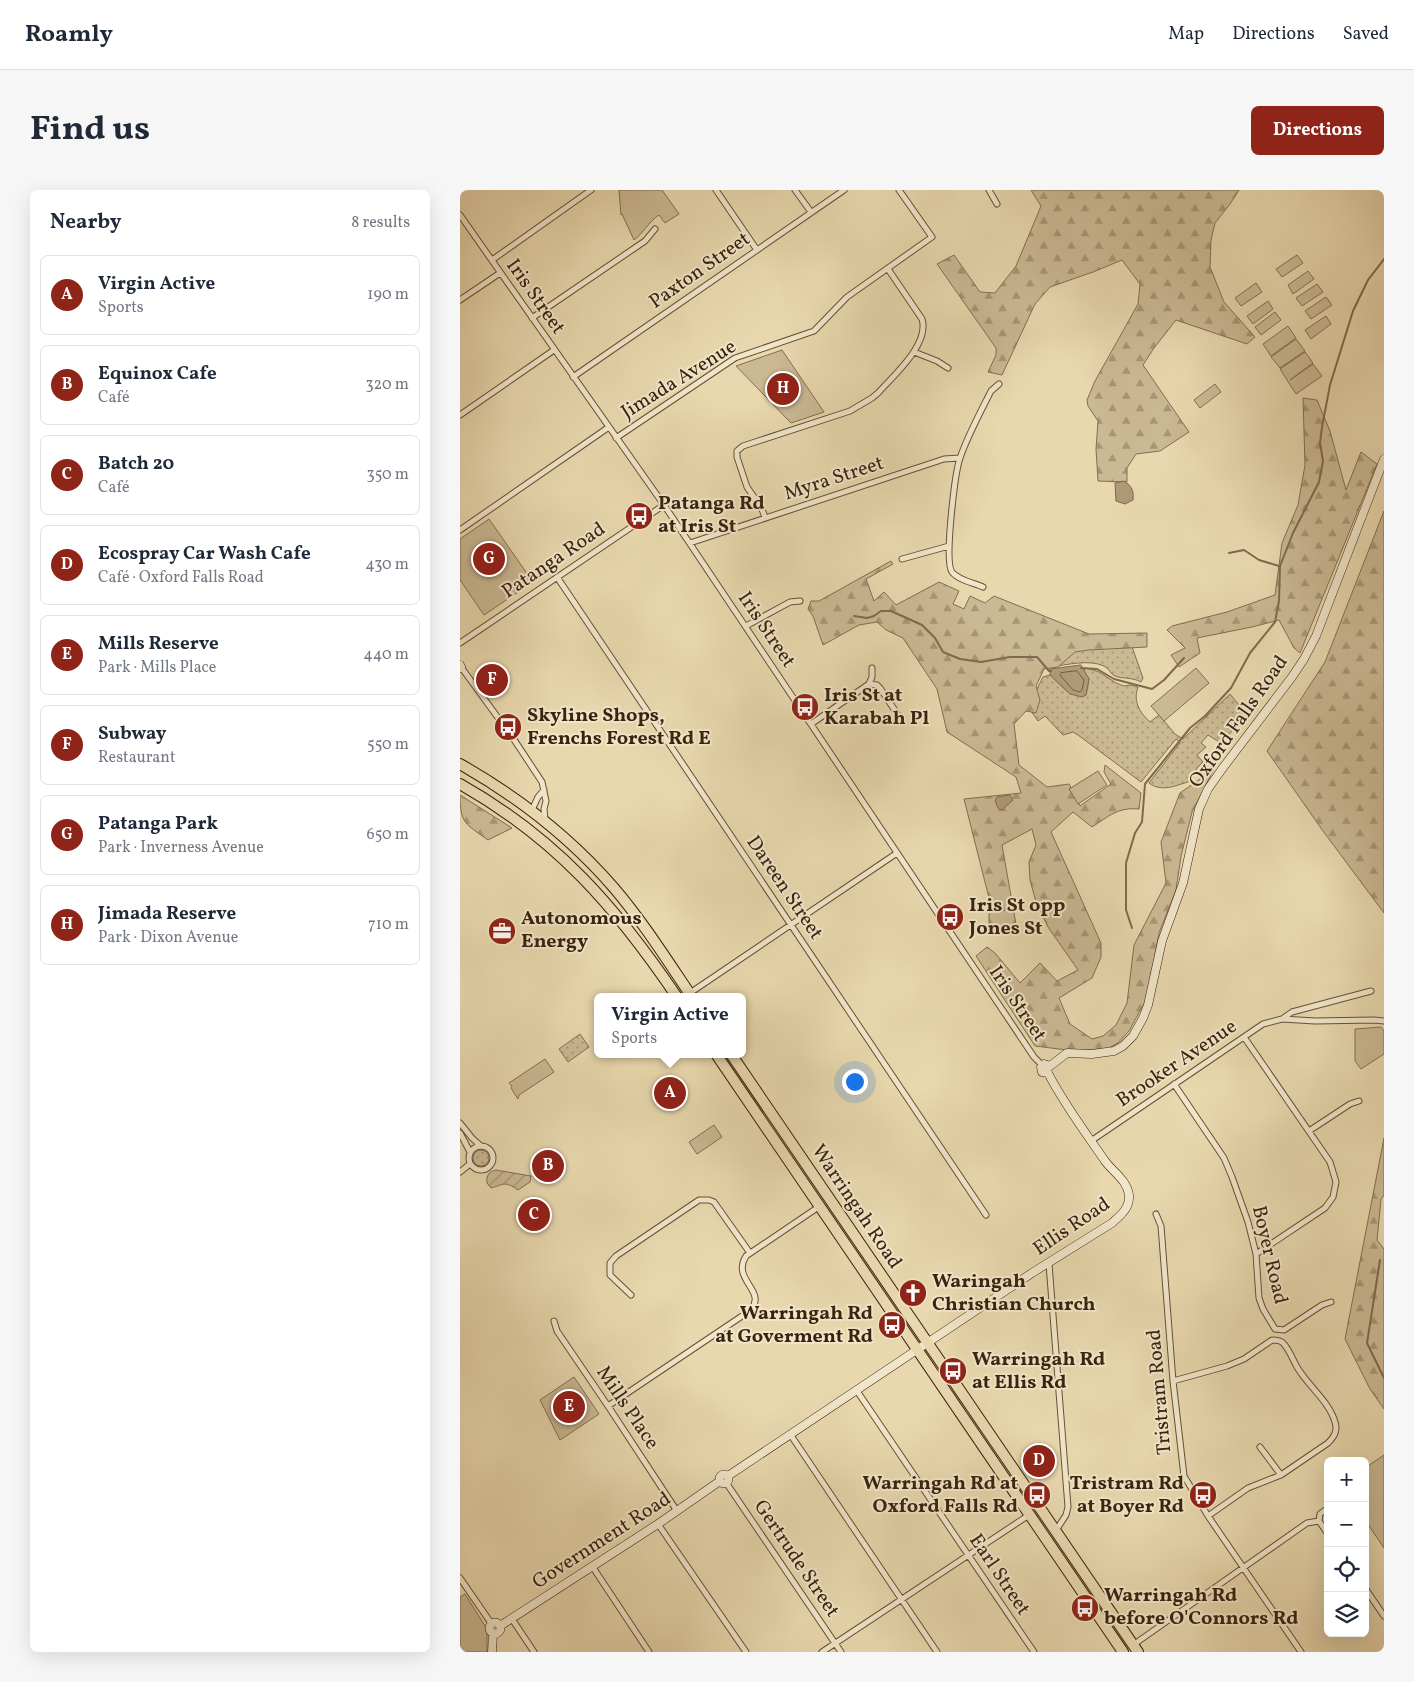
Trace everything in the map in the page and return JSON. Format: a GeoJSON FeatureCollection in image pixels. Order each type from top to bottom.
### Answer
{"type":"FeatureCollection","features":[{"type":"Feature","properties":{"kind":"highway"},"geometry":{"type":"LineString","coordinates":[[460,764],[532,810],[574,846],[615,889],[690,993]]}},
{"type":"Feature","properties":{"kind":"highway"},"geometry":{"type":"LineString","coordinates":[[460,784],[520,823],[577,871],[621,919],[674,993]]}},
{"type":"Feature","properties":{"kind":"highway","name":"Warringah Road"},"geometry":{"type":"LineString","coordinates":[[719,1058],[1123,1652]]}},
{"type":"Feature","properties":{"kind":"highway","name":"Warringah Road"},"geometry":{"type":"LineString","coordinates":[[734,1058],[1055,1532],[1136,1648]]}},
{"type":"Feature","properties":{"kind":"street"},"geometry":{"type":"LineString","coordinates":[[492,260],[591,190]]}},
{"type":"Feature","properties":{"kind":"street"},"geometry":{"type":"LineString","coordinates":[[716,190],[757,250]]}},
{"type":"Feature","properties":{"kind":"street"},"geometry":{"type":"LineString","coordinates":[[796,190],[811,212]]}},
{"type":"Feature","properties":{"kind":"street","name":"Paxton Street"},"geometry":{"type":"LineString","coordinates":[[573,377],[844,190]]}},
{"type":"Feature","properties":{"kind":"street","name":"Jimada Avenue"},"geometry":{"type":"LineString","coordinates":[[616,438],[735,358],[814,331],[842,301],[932,237],[899,190]]}},
{"type":"Feature","properties":{"kind":"street"},"geometry":{"type":"LineString","coordinates":[[989,190],[997,204]]}},
{"type":"Feature","properties":{"kind":"street","name":"Iris Street"},"geometry":{"type":"LineString","coordinates":[[460,215],[690,543],[1034,1057],[1047,1068]]}},
{"type":"Feature","properties":{"kind":"street"},"geometry":{"type":"LineString","coordinates":[[532,318],[645,241],[655,230]]}},
{"type":"Feature","properties":{"kind":"street"},"geometry":{"type":"LineString","coordinates":[[764,517],[761,507],[747,487],[737,457],[739,448],[850,411],[878,393],[914,352],[923,328],[922,319],[888,268]]}},
{"type":"Feature","properties":{"kind":"street"},"geometry":{"type":"LineString","coordinates":[[460,300],[500,272]]}},
{"type":"Feature","properties":{"kind":"street"},"geometry":{"type":"LineString","coordinates":[[460,415],[554,350]]}},
{"type":"Feature","properties":{"kind":"street"},"geometry":{"type":"LineString","coordinates":[[914,352],[937,360],[948,368]]}},
{"type":"Feature","properties":{"kind":"street"},"geometry":{"type":"LineString","coordinates":[[983,587],[956,576],[950,571],[948,560],[949,546],[956,473],[960,458],[991,391],[999,384]]}},
{"type":"Feature","properties":{"kind":"street"},"geometry":{"type":"LineString","coordinates":[[460,530],[609,427]]}},
{"type":"Feature","properties":{"kind":"street","name":"Myra Street"},"geometry":{"type":"LineString","coordinates":[[690,543],[944,459],[960,458]]}},
{"type":"Feature","properties":{"kind":"street","name":"Oxford Falls Road"},"geometry":{"type":"LineString","coordinates":[[1047,1068],[1067,1053],[1099,1054],[1114,1051],[1126,1043],[1139,1027],[1150,995],[1162,941],[1187,869],[1194,824],[1199,809],[1208,789],[1292,677],[1306,655],[1316,636],[1384,459]]}},
{"type":"Feature","properties":{"kind":"street","name":"Patanga Road"},"geometry":{"type":"LineString","coordinates":[[460,642],[664,505]]}},
{"type":"Feature","properties":{"kind":"street"},"geometry":{"type":"LineString","coordinates":[[902,559],[949,546]]}},
{"type":"Feature","properties":{"kind":"street","name":"Dareen Street"},"geometry":{"type":"LineString","coordinates":[[557,577],[986,1216]]}},
{"type":"Feature","properties":{"kind":"street"},"geometry":{"type":"LineString","coordinates":[[746,626],[790,602],[800,602]]}},
{"type":"Feature","properties":{"kind":"street"},"geometry":{"type":"LineString","coordinates":[[460,667],[536,772],[544,790],[546,801],[545,820]]}},
{"type":"Feature","properties":{"kind":"street"},"geometry":{"type":"LineString","coordinates":[[811,724],[869,684],[872,677],[872,668]]}},
{"type":"Feature","properties":{"kind":"street"},"geometry":{"type":"LineString","coordinates":[[869,684],[877,685],[880,688],[902,721]]}},
{"type":"Feature","properties":{"kind":"street"},"geometry":{"type":"LineString","coordinates":[[532,810],[538,797],[544,790]]}},
{"type":"Feature","properties":{"kind":"street"},"geometry":{"type":"LineString","coordinates":[[694,993],[897,853]]}},
{"type":"Feature","properties":{"kind":"street","name":"Brooker Avenue"},"geometry":{"type":"LineString","coordinates":[[1282,1019],[1292,1012],[1371,991]]}},
{"type":"Feature","properties":{"kind":"street","name":"Brooker Avenue"},"geometry":{"type":"LineString","coordinates":[[1091,1141],[1263,1024],[1282,1019],[1315,1022],[1374,1020],[1384,1022]]}},
{"type":"Feature","properties":{"kind":"street"},"geometry":{"type":"LineString","coordinates":[[1244,1037],[1330,1162],[1336,1182],[1333,1196],[1319,1214],[1256,1254]]}},
{"type":"Feature","properties":{"kind":"street"},"geometry":{"type":"LineString","coordinates":[[1047,1068],[1091,1141]]}},
{"type":"Feature","properties":{"kind":"street","name":"Boyer Road"},"geometry":{"type":"LineString","coordinates":[[1174,1084],[1224,1158],[1248,1222],[1256,1254],[1260,1298],[1263,1309],[1275,1328],[1284,1330],[1322,1305],[1331,1302]]}},
{"type":"Feature","properties":{"kind":"street"},"geometry":{"type":"LineString","coordinates":[[1309,1131],[1350,1104],[1359,1101]]}},
{"type":"Feature","properties":{"kind":"street"},"geometry":{"type":"LineString","coordinates":[[460,1123],[472,1138],[492,1152],[492,1163],[486,1169],[477,1170],[470,1164],[468,1158],[470,1152],[475,1147],[481,1146]]}},
{"type":"Feature","properties":{"kind":"street"},"geometry":{"type":"LineString","coordinates":[[460,1133],[470,1152]]}},
{"type":"Feature","properties":{"kind":"street","name":"Ellis Road"},"geometry":{"type":"LineString","coordinates":[[918,1350],[1032,1273],[1112,1223],[1123,1213],[1129,1200],[1126,1185],[1091,1141]]}},
{"type":"Feature","properties":{"kind":"street"},"geometry":{"type":"LineString","coordinates":[[460,1172],[470,1164]]}},
{"type":"Feature","properties":{"kind":"street"},"geometry":{"type":"LineString","coordinates":[[631,1296],[610,1275],[610,1263],[616,1256],[699,1200],[714,1202],[750,1253]]}},
{"type":"Feature","properties":{"kind":"street"},"geometry":{"type":"LineString","coordinates":[[608,1406],[751,1310],[755,1305],[755,1295],[742,1273],[741,1266],[746,1256],[820,1206]]}},
{"type":"Feature","properties":{"kind":"street","name":"Tristram Road"},"geometry":{"type":"LineString","coordinates":[[1156,1214],[1161,1226],[1184,1476],[1208,1516],[1301,1652]]}},
{"type":"Feature","properties":{"kind":"street"},"geometry":{"type":"LineString","coordinates":[[1049,1264],[1068,1507],[1066,1516],[1055,1532]]}},
{"type":"Feature","properties":{"kind":"street","name":"Mills Place"},"geometry":{"type":"LineString","coordinates":[[554,1321],[556,1331],[677,1511]]}},
{"type":"Feature","properties":{"kind":"street"},"geometry":{"type":"LineString","coordinates":[[1174,1381],[1244,1359],[1272,1340],[1277,1340],[1286,1347],[1298,1369],[1336,1422],[1334,1436],[1328,1443],[1281,1475],[1248,1488],[1208,1516]]}},
{"type":"Feature","properties":{"kind":"street","name":"Government Road"},"geometry":{"type":"LineString","coordinates":[[500,1626],[725,1480],[790,1434],[918,1350]]}},
{"type":"Feature","properties":{"kind":"street","name":"Earl Street"},"geometry":{"type":"LineString","coordinates":[[857,1391],[1034,1652]]}},
{"type":"Feature","properties":{"kind":"street"},"geometry":{"type":"LineString","coordinates":[[790,1434],[937,1652]]}},
{"type":"Feature","properties":{"kind":"street"},"geometry":{"type":"LineString","coordinates":[[1260,1447],[1281,1475]]}},
{"type":"Feature","properties":{"kind":"street","name":"Gertrude Street"},"geometry":{"type":"LineString","coordinates":[[725,1480],[841,1652]]}},
{"type":"Feature","properties":{"kind":"street"},"geometry":{"type":"LineString","coordinates":[[1324,1511],[1320,1514],[1319,1521],[1324,1528]]}},
{"type":"Feature","properties":{"kind":"street"},"geometry":{"type":"LineString","coordinates":[[822,1652],[1029,1515]]}},
{"type":"Feature","properties":{"kind":"street"},"geometry":{"type":"LineString","coordinates":[[1136,1648],[1243,1567],[1307,1523],[1319,1521]]}},
{"type":"Feature","properties":{"kind":"street"},"geometry":{"type":"LineString","coordinates":[[658,1524],[746,1652]]}},
{"type":"Feature","properties":{"kind":"street"},"geometry":{"type":"LineString","coordinates":[[592,1566],[649,1652]]}},
{"type":"Feature","properties":{"kind":"street"},"geometry":{"type":"LineString","coordinates":[[460,1578],[491,1623]]}},
{"type":"Feature","properties":{"kind":"street"},"geometry":{"type":"LineString","coordinates":[[1368,1592],[1384,1616]]}},
{"type":"Feature","properties":{"kind":"street"},"geometry":{"type":"LineString","coordinates":[[512,1619],[534,1652]]}},
{"type":"Feature","properties":{"kind":"street"},"geometry":{"type":"LineString","coordinates":[[491,1623],[496,1622],[500,1626],[499,1631],[493,1633]]}},
{"type":"Feature","properties":{"kind":"street"},"geometry":{"type":"LineString","coordinates":[[491,1623],[489,1628],[493,1633],[492,1652]]}},
{"type":"Feature","properties":{"kind":"green space"},"geometry":{"type":"Polygon","coordinates":[[[619,190],[662,190],[679,214],[665,223],[659,215],[634,240],[621,215],[619,190]]]}},
{"type":"Feature","properties":{"kind":"green space"},"geometry":{"type":"Polygon","coordinates":[[[1031,190],[1239,190],[1215,223],[1211,240],[1210,267],[1224,302],[1255,337],[1247,344],[1176,320],[1143,365],[1189,432],[1160,451],[1136,454],[1127,468],[1127,482],[1098,481],[1096,449],[1098,421],[1088,406],[1087,400],[1095,381],[1138,304],[1140,284],[1122,260],[1050,287],[1035,304],[1002,375],[988,372],[996,355],[996,348],[937,264],[954,255],[980,292],[995,293],[1016,266],[1041,206],[1031,190]]]}},
{"type":"Feature","properties":{"kind":"green space"},"geometry":{"type":"Polygon","coordinates":[[[1297,255],[1303,263],[1282,277],[1276,269],[1297,255]]]}},
{"type":"Feature","properties":{"kind":"green space"},"geometry":{"type":"Polygon","coordinates":[[[1308,271],[1314,279],[1293,294],[1288,285],[1308,271]]]}},
{"type":"Feature","properties":{"kind":"green space"},"geometry":{"type":"Polygon","coordinates":[[[1256,283],[1262,292],[1241,306],[1235,298],[1256,283]]]}},
{"type":"Feature","properties":{"kind":"green space"},"geometry":{"type":"Polygon","coordinates":[[[1317,284],[1323,292],[1302,306],[1296,298],[1317,284]]]}},
{"type":"Feature","properties":{"kind":"green space"},"geometry":{"type":"Polygon","coordinates":[[[1326,297],[1332,305],[1311,319],[1305,311],[1326,297]]]}},
{"type":"Feature","properties":{"kind":"green space"},"geometry":{"type":"Polygon","coordinates":[[[1268,301],[1273,309],[1253,324],[1247,316],[1268,301]]]}},
{"type":"Feature","properties":{"kind":"green space"},"geometry":{"type":"Polygon","coordinates":[[[1275,312],[1281,320],[1261,335],[1255,327],[1275,312]]]}},
{"type":"Feature","properties":{"kind":"green space"},"geometry":{"type":"Polygon","coordinates":[[[1326,316],[1331,324],[1311,339],[1305,330],[1326,316]]]}},
{"type":"Feature","properties":{"kind":"green space"},"geometry":{"type":"Polygon","coordinates":[[[1288,326],[1296,338],[1271,356],[1263,344],[1288,326]]]}},
{"type":"Feature","properties":{"kind":"green space"},"geometry":{"type":"Polygon","coordinates":[[[1296,339],[1305,351],[1280,368],[1271,357],[1296,339]]]}},
{"type":"Feature","properties":{"kind":"green space"},"geometry":{"type":"Polygon","coordinates":[[[782,350],[824,412],[791,423],[736,366],[782,350]]]}},
{"type":"Feature","properties":{"kind":"green space"},"geometry":{"type":"Polygon","coordinates":[[[1305,352],[1313,363],[1290,380],[1313,364],[1322,376],[1296,394],[1280,369],[1305,352]]]}},
{"type":"Feature","properties":{"kind":"green space"},"geometry":{"type":"Polygon","coordinates":[[[1215,384],[1221,392],[1200,408],[1194,400],[1215,384]]]}},
{"type":"Feature","properties":{"kind":"green space"},"geometry":{"type":"Polygon","coordinates":[[[1303,398],[1317,400],[1330,431],[1346,490],[1361,452],[1377,464],[1300,653],[1294,648],[1279,620],[1197,638],[1200,653],[1179,667],[1171,655],[1185,648],[1167,630],[1172,626],[1227,612],[1275,595],[1282,543],[1298,505],[1305,465],[1303,398]]]}},
{"type":"Feature","properties":{"kind":"green space"},"geometry":{"type":"Polygon","coordinates":[[[1384,511],[1384,913],[1267,751],[1325,662],[1384,511]]]}},
{"type":"Feature","properties":{"kind":"green space"},"geometry":{"type":"Polygon","coordinates":[[[489,519],[533,582],[484,615],[460,580],[460,539],[489,519]]]}},
{"type":"Feature","properties":{"kind":"green space"},"geometry":{"type":"Polygon","coordinates":[[[891,561],[893,564],[866,579],[874,601],[884,592],[896,605],[939,582],[959,591],[953,604],[964,609],[970,596],[985,603],[994,596],[1089,634],[1147,633],[1147,647],[1075,652],[1058,667],[1044,669],[1036,686],[1040,700],[1036,713],[1026,711],[1014,724],[1019,765],[1047,787],[1069,784],[1080,806],[1111,784],[1104,772],[1105,765],[1141,793],[1139,809],[1119,811],[1092,827],[1073,812],[1051,832],[1101,943],[1101,957],[1092,978],[1059,998],[1070,1024],[1092,1039],[1103,1036],[1116,1025],[1127,1003],[1134,945],[1166,883],[1161,842],[1180,793],[1216,765],[1192,812],[1181,856],[1176,890],[1159,933],[1147,998],[1129,1031],[1118,1043],[1105,1050],[1067,1050],[1035,1046],[976,956],[987,947],[995,953],[1020,983],[1040,963],[1057,981],[1078,970],[1048,927],[1036,902],[1030,880],[1029,862],[1036,845],[1032,829],[1002,845],[1017,930],[1007,933],[989,924],[989,898],[964,799],[1021,793],[1016,777],[947,732],[937,689],[903,638],[886,630],[877,622],[859,625],[823,645],[813,616],[808,609],[811,601],[819,601],[891,561]]]}},
{"type":"Feature","properties":{"kind":"green space"},"geometry":{"type":"Polygon","coordinates":[[[1131,644],[1143,678],[1141,682],[1115,676],[1106,667],[1098,664],[1077,663],[1050,667],[1069,651],[1131,644]]]}},
{"type":"Feature","properties":{"kind":"green space"},"geometry":{"type":"Polygon","coordinates":[[[1087,668],[1099,672],[1124,686],[1138,687],[1136,697],[1138,706],[1146,718],[1150,722],[1159,715],[1175,734],[1183,739],[1230,694],[1247,715],[1221,743],[1208,735],[1201,743],[1206,747],[1197,755],[1203,762],[1197,768],[1191,781],[1164,788],[1154,786],[1149,783],[1180,743],[1176,739],[1141,782],[1073,732],[1063,735],[1045,716],[1038,721],[1028,707],[1043,677],[1050,675],[1070,694],[1086,695],[1089,679],[1083,670],[1087,668]]]}},
{"type":"Feature","properties":{"kind":"green space"},"geometry":{"type":"Polygon","coordinates":[[[1196,668],[1209,683],[1164,721],[1151,706],[1196,668]]]}},
{"type":"Feature","properties":{"kind":"green space"},"geometry":{"type":"Polygon","coordinates":[[[1098,771],[1107,785],[1078,804],[1069,789],[1098,771]]]}},
{"type":"Feature","properties":{"kind":"green space"},"geometry":{"type":"Polygon","coordinates":[[[460,795],[512,828],[488,840],[469,826],[463,818],[460,795]]]}},
{"type":"Feature","properties":{"kind":"green space"},"geometry":{"type":"Polygon","coordinates":[[[1381,1027],[1384,1031],[1384,1054],[1361,1069],[1355,1061],[1355,1029],[1381,1027]]]}},
{"type":"Feature","properties":{"kind":"green space"},"geometry":{"type":"Polygon","coordinates":[[[580,1034],[589,1047],[568,1062],[559,1049],[580,1034]]]}},
{"type":"Feature","properties":{"kind":"green space"},"geometry":{"type":"Polygon","coordinates":[[[545,1059],[554,1072],[519,1095],[518,1099],[509,1083],[545,1059]]]}},
{"type":"Feature","properties":{"kind":"green space"},"geometry":{"type":"Polygon","coordinates":[[[714,1125],[722,1137],[697,1154],[689,1142],[714,1125]]]}},
{"type":"Feature","properties":{"kind":"green space"},"geometry":{"type":"Polygon","coordinates":[[[1384,1138],[1384,1195],[1381,1199],[1377,1240],[1384,1249],[1384,1409],[1370,1389],[1345,1339],[1384,1138]]]}},
{"type":"Feature","properties":{"kind":"green space"},"geometry":{"type":"Polygon","coordinates":[[[481,1150],[489,1158],[481,1166],[473,1158],[481,1150]]]}},
{"type":"Feature","properties":{"kind":"green space"},"geometry":{"type":"Polygon","coordinates":[[[496,1170],[531,1176],[530,1182],[518,1190],[505,1184],[491,1188],[487,1183],[487,1178],[492,1171],[496,1170]]]}},
{"type":"Feature","properties":{"kind":"green space"},"geometry":{"type":"Polygon","coordinates":[[[574,1377],[599,1414],[560,1440],[540,1400],[574,1377]]]}},
{"type":"Feature","properties":{"kind":"green space"},"geometry":{"type":"Polygon","coordinates":[[[1384,1455],[1384,1548],[1369,1526],[1369,1465],[1384,1455]]]}},
{"type":"Feature","properties":{"kind":"green space"},"geometry":{"type":"Polygon","coordinates":[[[465,1594],[485,1626],[487,1652],[460,1652],[460,1597],[465,1594]]]}},
{"type":"Feature","properties":{"kind":"water"},"geometry":{"type":"Polygon","coordinates":[[[1124,481],[1131,487],[1133,494],[1133,500],[1125,504],[1116,501],[1115,483],[1124,481]]]}},
{"type":"Feature","properties":{"kind":"water"},"geometry":{"type":"Polygon","coordinates":[[[1081,665],[1089,679],[1086,695],[1082,697],[1070,694],[1050,675],[1050,669],[1081,665]]]}},
{"type":"Feature","properties":{"kind":"water"},"geometry":{"type":"Polygon","coordinates":[[[1010,795],[1013,800],[1002,810],[998,808],[995,801],[997,797],[1010,795]]]}},
{"type":"Feature","properties":{"kind":"waterway"},"geometry":{"type":"LineString","coordinates":[[1132,928],[1126,910],[1126,863],[1135,833],[1142,822],[1145,784],[1190,728],[1205,716],[1231,688],[1250,653],[1275,622],[1279,601],[1280,566],[1293,533],[1319,482],[1323,461],[1320,443],[1330,385],[1353,311],[1368,280],[1384,259]]}},
{"type":"Feature","properties":{"kind":"waterway"},"geometry":{"type":"LineString","coordinates":[[1229,553],[1244,550],[1259,560],[1279,566]]}},
{"type":"Feature","properties":{"kind":"waterway"},"geometry":{"type":"LineString","coordinates":[[854,616],[867,618],[881,611],[891,611],[922,625],[935,638],[943,652],[960,659],[981,662],[1010,657],[1037,657],[1051,671]]}},
{"type":"Feature","properties":{"kind":"waterway"},"geometry":{"type":"LineString","coordinates":[[1081,668],[1097,669],[1114,679],[1152,689],[1164,680],[1184,658]]}},
{"type":"Feature","properties":{"kind":"waterway"},"geometry":{"type":"LineString","coordinates":[[1380,1260],[1367,1343],[1384,1378]]}},
{"type":"Feature","properties":{"kind":"place","name":"Jimada Reserve"},"geometry":{"type":"Point","coordinates":[783,389]}},
{"type":"Feature","properties":{"kind":"place","name":"Patanga Rd at Iris St"},"geometry":{"type":"Point","coordinates":[639,516]}},
{"type":"Feature","properties":{"kind":"place","name":"Patanga Park"},"geometry":{"type":"Point","coordinates":[489,559]}},
{"type":"Feature","properties":{"kind":"place","name":"Subway"},"geometry":{"type":"Point","coordinates":[492,680]}},
{"type":"Feature","properties":{"kind":"place","name":"Iris St at Karabah Pl"},"geometry":{"type":"Point","coordinates":[805,707]}},
{"type":"Feature","properties":{"kind":"place","name":"Skyline Shops, Frenchs Forest Rd E"},"geometry":{"type":"Point","coordinates":[508,727]}},
{"type":"Feature","properties":{"kind":"place","name":"Iris St opp Jones St"},"geometry":{"type":"Point","coordinates":[950,917]}},
{"type":"Feature","properties":{"kind":"place","name":"Autonomous Energy"},"geometry":{"type":"Point","coordinates":[502,931]}},
{"type":"Feature","properties":{"kind":"place","name":"Virgin Active"},"geometry":{"type":"Point","coordinates":[670,1093]}},
{"type":"Feature","properties":{"kind":"place","name":"Equinox Cafe"},"geometry":{"type":"Point","coordinates":[548,1166]}},
{"type":"Feature","properties":{"kind":"place","name":"Batch 20"},"geometry":{"type":"Point","coordinates":[534,1215]}},
{"type":"Feature","properties":{"kind":"place","name":"Waringah Christian Church"},"geometry":{"type":"Point","coordinates":[913,1293]}},
{"type":"Feature","properties":{"kind":"place","name":"Warringah Rd at Goverment Rd"},"geometry":{"type":"Point","coordinates":[892,1325]}},
{"type":"Feature","properties":{"kind":"place","name":"Warringah Rd at Ellis Rd"},"geometry":{"type":"Point","coordinates":[953,1371]}},
{"type":"Feature","properties":{"kind":"place","name":"Mills Reserve"},"geometry":{"type":"Point","coordinates":[569,1407]}},
{"type":"Feature","properties":{"kind":"place","name":"Ecospray Car Wash Cafe"},"geometry":{"type":"Point","coordinates":[1039,1461]}},
{"type":"Feature","properties":{"kind":"place","name":"Warringah Rd at Oxford Falls Rd"},"geometry":{"type":"Point","coordinates":[1037,1495]}},
{"type":"Feature","properties":{"kind":"place","name":"Tristram Rd at Boyer Rd"},"geometry":{"type":"Point","coordinates":[1203,1495]}},
{"type":"Feature","properties":{"kind":"place","name":"Warringah Rd before O'Connors Rd"},"geometry":{"type":"Point","coordinates":[1085,1608]}}]}
